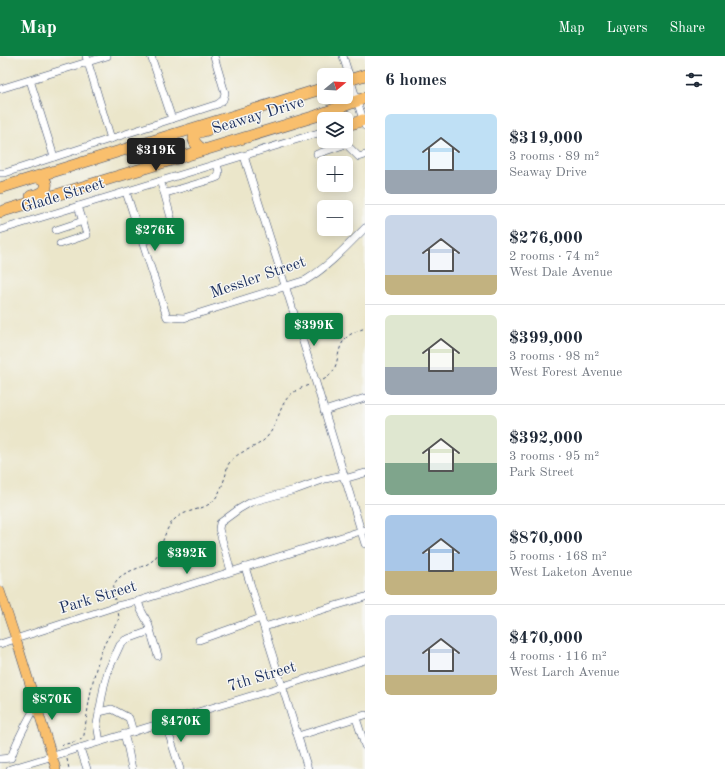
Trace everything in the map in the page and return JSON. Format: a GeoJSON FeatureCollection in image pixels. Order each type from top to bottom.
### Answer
{"type":"FeatureCollection","features":[{"type":"Feature","properties":{"kind":"highway"},"geometry":{"type":"LineString","coordinates":[[353,80],[365,76]]}},
{"type":"Feature","properties":{"kind":"highway","name":"Seaway Drive"},"geometry":{"type":"LineString","coordinates":[[0,188],[317,90]]}},
{"type":"Feature","properties":{"kind":"highway"},"geometry":{"type":"LineString","coordinates":[[203,150],[194,142],[194,138],[197,133],[317,95]]}},
{"type":"Feature","properties":{"kind":"highway","name":"Seaway Drive"},"geometry":{"type":"LineString","coordinates":[[0,212],[361,100]]}},
{"type":"Feature","properties":{"kind":"highway"},"geometry":{"type":"LineString","coordinates":[[310,117],[317,118]]}},
{"type":"Feature","properties":{"kind":"highway"},"geometry":{"type":"LineString","coordinates":[[353,123],[364,122]]}},
{"type":"Feature","properties":{"kind":"highway"},"geometry":{"type":"LineString","coordinates":[[0,206],[43,192],[46,188],[46,183],[43,179],[36,177]]}},
{"type":"Feature","properties":{"kind":"main road"},"geometry":{"type":"LineString","coordinates":[[0,591],[56,769]]}},
{"type":"Feature","properties":{"kind":"street"},"geometry":{"type":"LineString","coordinates":[[0,89],[30,80],[87,59],[107,56]]}},
{"type":"Feature","properties":{"kind":"street"},"geometry":{"type":"LineString","coordinates":[[151,56],[172,119]]}},
{"type":"Feature","properties":{"kind":"street"},"geometry":{"type":"LineString","coordinates":[[0,173],[5,173],[218,104],[223,100],[225,90],[214,56]]}},
{"type":"Feature","properties":{"kind":"street"},"geometry":{"type":"LineString","coordinates":[[343,56],[345,68]]}},
{"type":"Feature","properties":{"kind":"street"},"geometry":{"type":"LineString","coordinates":[[87,59],[111,139]]}},
{"type":"Feature","properties":{"kind":"street"},"geometry":{"type":"LineString","coordinates":[[30,80],[54,157]]}},
{"type":"Feature","properties":{"kind":"street"},"geometry":{"type":"LineString","coordinates":[[353,88],[361,100],[364,122]]}},
{"type":"Feature","properties":{"kind":"street","name":"Glade Street"},"geometry":{"type":"LineString","coordinates":[[0,230],[317,133]]}},
{"type":"Feature","properties":{"kind":"street"},"geometry":{"type":"LineString","coordinates":[[317,154],[346,144],[359,157],[365,155]]}},
{"type":"Feature","properties":{"kind":"street"},"geometry":{"type":"LineString","coordinates":[[244,156],[316,383],[344,477],[363,530],[365,544]]}},
{"type":"Feature","properties":{"kind":"street"},"geometry":{"type":"LineString","coordinates":[[164,192],[166,193],[213,179],[218,176],[219,172],[217,164]]}},
{"type":"Feature","properties":{"kind":"street"},"geometry":{"type":"LineString","coordinates":[[126,192],[142,241],[166,233],[171,230],[173,225],[160,181]]}},
{"type":"Feature","properties":{"kind":"street"},"geometry":{"type":"LineString","coordinates":[[60,244],[87,235],[78,206]]}},
{"type":"Feature","properties":{"kind":"street"},"geometry":{"type":"LineString","coordinates":[[56,230],[83,221]]}},
{"type":"Feature","properties":{"kind":"street","name":"Messler Street"},"geometry":{"type":"LineString","coordinates":[[142,241],[167,317],[184,318],[306,280],[330,263],[365,228]]}},
{"type":"Feature","properties":{"kind":"street"},"geometry":{"type":"LineString","coordinates":[[324,411],[365,398]]}},
{"type":"Feature","properties":{"kind":"street"},"geometry":{"type":"LineString","coordinates":[[231,571],[219,529],[220,523],[239,509],[251,502],[295,490],[325,479],[365,473]]}},
{"type":"Feature","properties":{"kind":"street","name":"Park Street"},"geometry":{"type":"LineString","coordinates":[[0,644],[363,530]]}},
{"type":"Feature","properties":{"kind":"street"},"geometry":{"type":"LineString","coordinates":[[245,567],[308,769]]}},
{"type":"Feature","properties":{"kind":"street"},"geometry":{"type":"LineString","coordinates":[[264,627],[365,597]]}},
{"type":"Feature","properties":{"kind":"street"},"geometry":{"type":"LineString","coordinates":[[138,601],[148,623],[158,656]]}},
{"type":"Feature","properties":{"kind":"street"},"geometry":{"type":"LineString","coordinates":[[199,640],[261,618]]}},
{"type":"Feature","properties":{"kind":"street"},"geometry":{"type":"LineString","coordinates":[[100,742],[97,724],[108,671],[120,645],[125,640],[150,631]]}},
{"type":"Feature","properties":{"kind":"street","name":"7th Street"},"geometry":{"type":"LineString","coordinates":[[10,769],[365,660]]}},
{"type":"Feature","properties":{"kind":"street"},"geometry":{"type":"LineString","coordinates":[[0,759],[11,758],[14,747],[36,706]]}},
{"type":"Feature","properties":{"kind":"street"},"geometry":{"type":"LineString","coordinates":[[99,712],[112,710],[129,718],[133,732]]}},
{"type":"Feature","properties":{"kind":"street"},"geometry":{"type":"LineString","coordinates":[[298,736],[365,715]]}},
{"type":"Feature","properties":{"kind":"street"},"geometry":{"type":"LineString","coordinates":[[356,718],[365,746]]}},
{"type":"Feature","properties":{"kind":"street"},"geometry":{"type":"LineString","coordinates":[[165,722],[180,769]]}},
{"type":"Feature","properties":{"kind":"street"},"geometry":{"type":"LineString","coordinates":[[124,734],[132,769]]}},
{"type":"Feature","properties":{"kind":"street"},"geometry":{"type":"LineString","coordinates":[[80,748],[86,769]]}},
{"type":"Feature","properties":{"kind":"path"},"geometry":{"type":"LineString","coordinates":[[69,769],[62,745],[80,740],[83,736],[86,715],[99,658],[104,645],[119,617],[113,592],[113,585],[126,573],[153,561],[159,551],[166,531],[175,519],[185,513],[212,502],[222,488],[228,465],[233,458],[262,442],[273,428],[283,402],[289,395],[299,388],[325,379],[336,365],[341,345],[345,338],[365,328]]}}]}
